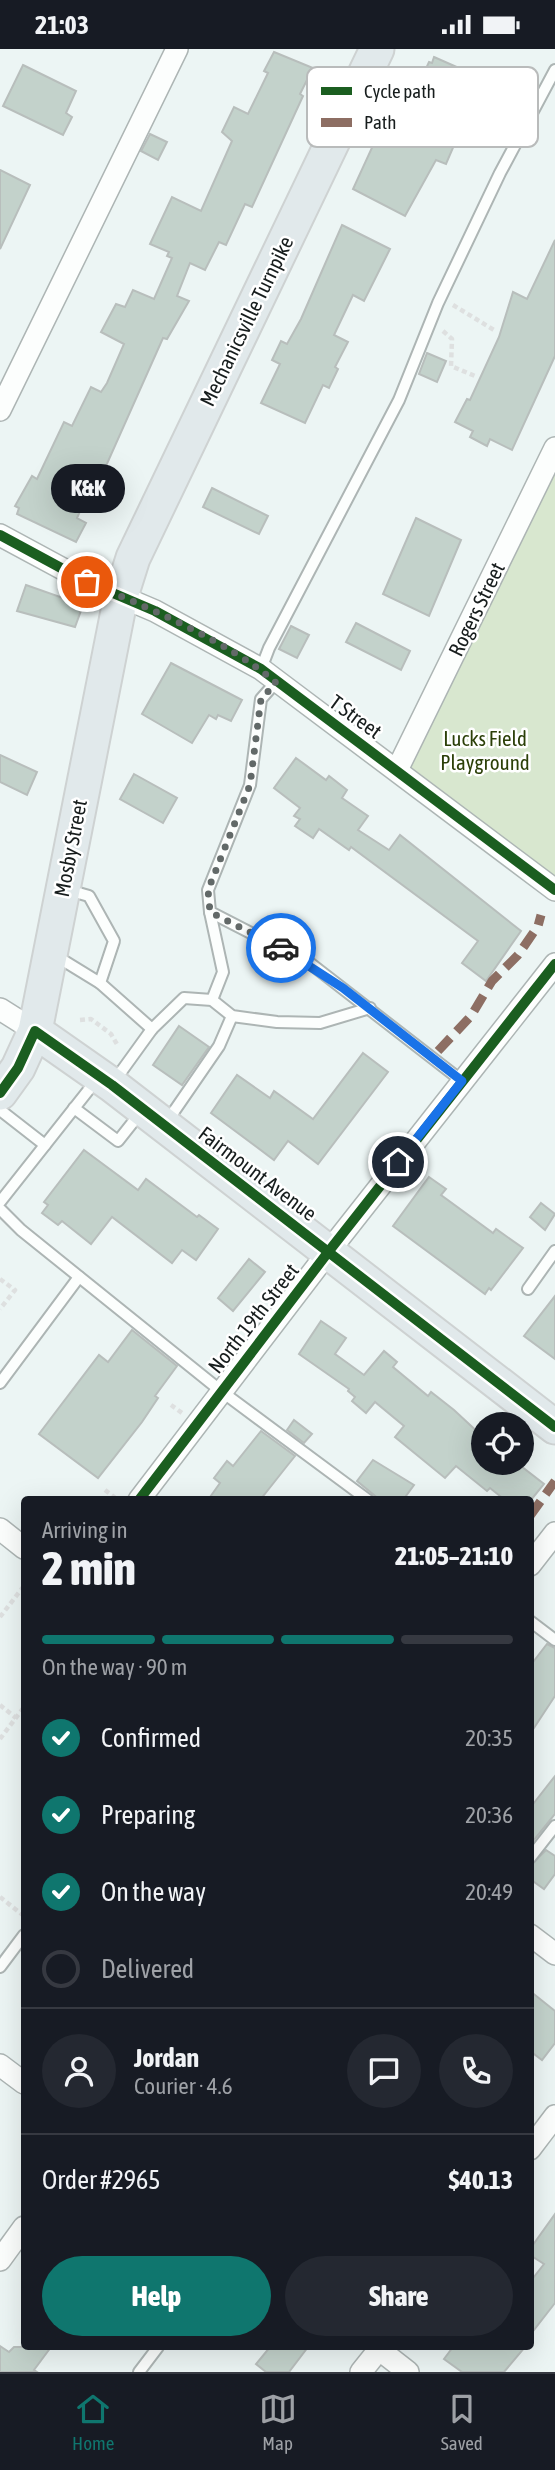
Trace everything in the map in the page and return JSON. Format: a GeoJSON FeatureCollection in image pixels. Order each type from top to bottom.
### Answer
{"type":"FeatureCollection","features":[{"type":"Feature","properties":{"kind":"main road","name":"Mechanicsville Turnpike"},"geometry":{"type":"LineString","coordinates":[[365,67],[373,50]]}},
{"type":"Feature","properties":{"kind":"main road","name":"Mechanicsville Turnpike"},"geometry":{"type":"LineString","coordinates":[[121,596],[146,527],[327,147]]}},
{"type":"Feature","properties":{"kind":"main road","name":"Mosby Street"},"geometry":{"type":"LineString","coordinates":[[0,1093],[18,1068],[35,1031],[121,596]]}},
{"type":"Feature","properties":{"kind":"main road","name":"Fairmount Avenue"},"geometry":{"type":"LineString","coordinates":[[35,1031],[106,1080],[555,1427]]}},
{"type":"Feature","properties":{"kind":"street"},"geometry":{"type":"LineString","coordinates":[[0,410],[177,49]]}},
{"type":"Feature","properties":{"kind":"street","name":"Rogers Street"},"geometry":{"type":"LineString","coordinates":[[397,770],[553,456]]}},
{"type":"Feature","properties":{"kind":"street","name":"T Street"},"geometry":{"type":"LineString","coordinates":[[2,541],[155,611],[269,676],[555,890]]}},
{"type":"Feature","properties":{"kind":"street","name":"North 19th Street"},"geometry":{"type":"LineString","coordinates":[[142,1496],[329,1251],[555,964]]}},
{"type":"Feature","properties":{"kind":"street"},"geometry":{"type":"LineString","coordinates":[[0,1009],[35,1031]]}},
{"type":"Feature","properties":{"kind":"street"},"geometry":{"type":"LineString","coordinates":[[0,1529],[21,1546]]}},
{"type":"Feature","properties":{"kind":"street"},"geometry":{"type":"LineString","coordinates":[[534,1560],[555,1533]]}},
{"type":"Feature","properties":{"kind":"street"},"geometry":{"type":"LineString","coordinates":[[534,1938],[555,1954]]}},
{"type":"Feature","properties":{"kind":"street"},"geometry":{"type":"LineString","coordinates":[[0,2064],[21,2081]]}},
{"type":"Feature","properties":{"kind":"street"},"geometry":{"type":"LineString","coordinates":[[534,2144],[555,2116]]}},
{"type":"Feature","properties":{"kind":"street"},"geometry":{"type":"LineString","coordinates":[[0,2260],[21,2231]]}},
{"type":"Feature","properties":{"kind":"street"},"geometry":{"type":"LineString","coordinates":[[361,2372],[377,2350]]}},
{"type":"Feature","properties":{"kind":"street"},"geometry":{"type":"LineString","coordinates":[[382,2350],[408,2372]]}},
{"type":"Feature","properties":{"kind":"lane"},"geometry":{"type":"LineString","coordinates":[[538,102],[555,70]]}},
{"type":"Feature","properties":{"kind":"lane"},"geometry":{"type":"LineString","coordinates":[[212,1000],[223,972],[208,890],[250,785],[261,699],[269,676],[269,648],[399,400],[440,297],[514,147]]}},
{"type":"Feature","properties":{"kind":"lane"},"geometry":{"type":"LineString","coordinates":[[62,888],[89,896],[114,941],[100,983]]}},
{"type":"Feature","properties":{"kind":"lane"},"geometry":{"type":"LineString","coordinates":[[210,912],[311,964],[462,1081]]}},
{"type":"Feature","properties":{"kind":"lane"},"geometry":{"type":"LineString","coordinates":[[50,953],[100,983],[152,1029]]}},
{"type":"Feature","properties":{"kind":"lane"},"geometry":{"type":"LineString","coordinates":[[0,1202],[74,1108],[106,1080],[184,998],[212,1000],[232,1016],[320,1023],[370,1008]]}},
{"type":"Feature","properties":{"kind":"lane"},"geometry":{"type":"LineString","coordinates":[[74,1108],[118,1141],[154,1117],[219,1046],[232,1016]]}},
{"type":"Feature","properties":{"kind":"lane"},"geometry":{"type":"LineString","coordinates":[[0,1110],[45,1145]]}},
{"type":"Feature","properties":{"kind":"lane"},"geometry":{"type":"LineString","coordinates":[[0,1209],[79,1277],[221,1391],[359,1496]]}},
{"type":"Feature","properties":{"kind":"lane"},"geometry":{"type":"LineString","coordinates":[[528,1289],[555,1251]]}},
{"type":"Feature","properties":{"kind":"lane"},"geometry":{"type":"LineString","coordinates":[[0,1383],[79,1277]]}},
{"type":"Feature","properties":{"kind":"lane"},"geometry":{"type":"LineString","coordinates":[[534,1625],[555,1640]]}},
{"type":"Feature","properties":{"kind":"lane"},"geometry":{"type":"LineString","coordinates":[[534,1853],[555,1826]]}},
{"type":"Feature","properties":{"kind":"lane"},"geometry":{"type":"LineString","coordinates":[[0,1967],[21,1938]]}},
{"type":"Feature","properties":{"kind":"lane"},"geometry":{"type":"LineString","coordinates":[[139,2372],[156,2350]]}},
{"type":"Feature","properties":{"kind":"path"},"geometry":{"type":"LineString","coordinates":[[440,297],[494,330]]}},
{"type":"Feature","properties":{"kind":"path"},"geometry":{"type":"LineString","coordinates":[[437,326],[452,339],[447,365],[475,376]]}},
{"type":"Feature","properties":{"kind":"path"},"geometry":{"type":"LineString","coordinates":[[80,1020],[91,1019],[111,1034],[118,1046]]}},
{"type":"Feature","properties":{"kind":"path"},"geometry":{"type":"LineString","coordinates":[[0,1279],[15,1290],[0,1309]]}},
{"type":"Feature","properties":{"kind":"path"},"geometry":{"type":"LineString","coordinates":[[105,1490],[113,1496]]}},
{"type":"Feature","properties":{"kind":"path"},"geometry":{"type":"LineString","coordinates":[[0,1617],[21,1590]]}},
{"type":"Feature","properties":{"kind":"path"},"geometry":{"type":"LineString","coordinates":[[0,1705],[16,1718]]}},
{"type":"Feature","properties":{"kind":"path"},"geometry":{"type":"LineString","coordinates":[[0,1739],[21,1712]]}},
{"type":"Feature","properties":{"kind":"path"},"geometry":{"type":"LineString","coordinates":[[0,1897],[21,1914]]}},
{"type":"Feature","properties":{"kind":"green space","name":"Lucks Field Playground"},"geometry":{"type":"Polygon","coordinates":[[[555,464],[555,892],[396,771],[555,464]]]}},
{"type":"Feature","properties":{"kind":"building"},"geometry":{"type":"Polygon","coordinates":[[[274,52],[311,67],[307,67],[307,80],[300,94],[303,96],[252,207],[245,204],[226,245],[219,242],[205,270],[190,263],[177,296],[189,301],[167,339],[163,338],[102,475],[97,473],[77,518],[86,523],[76,542],[17,514],[19,508],[15,506],[32,476],[37,479],[64,422],[72,426],[91,387],[101,392],[107,383],[124,344],[101,332],[116,304],[125,307],[133,290],[154,299],[172,258],[167,256],[169,252],[150,244],[172,197],[201,211],[232,141],[222,132],[234,107],[248,114],[268,73],[264,71],[274,52]]]}},
{"type":"Feature","properties":{"kind":"building"},"geometry":{"type":"Polygon","coordinates":[[[434,57],[457,67],[427,67],[429,62],[432,63],[434,57]]]}},
{"type":"Feature","properties":{"kind":"building"},"geometry":{"type":"Polygon","coordinates":[[[23,65],[76,91],[66,113],[72,117],[63,135],[3,106],[23,65]]]}},
{"type":"Feature","properties":{"kind":"building"},"geometry":{"type":"Polygon","coordinates":[[[150,134],[167,142],[158,160],[141,151],[150,134]]]}},
{"type":"Feature","properties":{"kind":"building"},"geometry":{"type":"Polygon","coordinates":[[[372,147],[453,147],[446,164],[436,160],[405,216],[353,189],[372,147]]]}},
{"type":"Feature","properties":{"kind":"building"},"geometry":{"type":"Polygon","coordinates":[[[0,170],[30,185],[0,249],[0,170]]]}},
{"type":"Feature","properties":{"kind":"building"},"geometry":{"type":"Polygon","coordinates":[[[342,225],[390,249],[364,301],[353,295],[334,335],[348,342],[335,367],[338,369],[329,388],[323,385],[305,423],[261,403],[280,364],[272,360],[281,341],[287,344],[301,319],[342,225]]]}},
{"type":"Feature","properties":{"kind":"building"},"geometry":{"type":"Polygon","coordinates":[[[555,240],[555,356],[512,450],[490,439],[487,446],[470,437],[473,431],[455,422],[467,399],[470,400],[499,337],[513,292],[527,299],[555,240]]]}},
{"type":"Feature","properties":{"kind":"building"},"geometry":{"type":"Polygon","coordinates":[[[427,353],[446,361],[437,382],[419,374],[427,353]]]}},
{"type":"Feature","properties":{"kind":"building"},"geometry":{"type":"Polygon","coordinates":[[[212,488],[268,516],[259,534],[203,507],[212,488]]]}},
{"type":"Feature","properties":{"kind":"building"},"geometry":{"type":"Polygon","coordinates":[[[416,518],[461,540],[429,616],[383,594],[416,518]]]}},
{"type":"Feature","properties":{"kind":"building"},"geometry":{"type":"Polygon","coordinates":[[[26,585],[83,605],[75,627],[17,611],[26,585]]]}},
{"type":"Feature","properties":{"kind":"building"},"geometry":{"type":"Polygon","coordinates":[[[356,623],[410,651],[401,670],[346,642],[356,623]]]}},
{"type":"Feature","properties":{"kind":"building"},"geometry":{"type":"Polygon","coordinates":[[[291,626],[309,635],[297,658],[279,649],[291,626]]]}},
{"type":"Feature","properties":{"kind":"building"},"geometry":{"type":"Polygon","coordinates":[[[171,663],[242,700],[231,721],[218,715],[216,719],[209,715],[192,743],[142,714],[171,663]]]}},
{"type":"Feature","properties":{"kind":"building"},"geometry":{"type":"Polygon","coordinates":[[[0,755],[37,772],[27,795],[0,782],[0,755]]]}},
{"type":"Feature","properties":{"kind":"building"},"geometry":{"type":"Polygon","coordinates":[[[296,758],[326,780],[329,776],[347,790],[342,798],[368,816],[358,830],[389,850],[400,835],[521,931],[486,981],[462,963],[478,941],[351,847],[349,850],[319,829],[313,838],[295,826],[300,819],[294,816],[300,808],[274,788],[296,758]]]}},
{"type":"Feature","properties":{"kind":"building"},"geometry":{"type":"Polygon","coordinates":[[[134,774],[177,798],[163,823],[120,799],[134,774]]]}},
{"type":"Feature","properties":{"kind":"building"},"geometry":{"type":"Polygon","coordinates":[[[179,1026],[209,1047],[182,1085],[153,1065],[179,1026]]]}},
{"type":"Feature","properties":{"kind":"building"},"geometry":{"type":"Polygon","coordinates":[[[363,1053],[388,1072],[318,1164],[288,1141],[274,1160],[211,1113],[237,1075],[270,1098],[274,1091],[313,1119],[363,1053]]]}},
{"type":"Feature","properties":{"kind":"building"},"geometry":{"type":"Polygon","coordinates":[[[84,1150],[138,1190],[146,1179],[197,1217],[199,1215],[218,1229],[196,1260],[182,1250],[172,1263],[112,1217],[91,1244],[62,1221],[58,1225],[42,1213],[48,1205],[44,1202],[84,1150]]]}},
{"type":"Feature","properties":{"kind":"building"},"geometry":{"type":"Polygon","coordinates":[[[429,1177],[446,1189],[441,1195],[493,1233],[496,1229],[523,1248],[485,1294],[393,1226],[429,1177]]]}},
{"type":"Feature","properties":{"kind":"building"},"geometry":{"type":"Polygon","coordinates":[[[541,1203],[555,1214],[545,1230],[530,1217],[541,1203]]]}},
{"type":"Feature","properties":{"kind":"building"},"geometry":{"type":"Polygon","coordinates":[[[249,1259],[265,1272],[233,1311],[218,1298],[249,1259]]]}},
{"type":"Feature","properties":{"kind":"building"},"geometry":{"type":"Polygon","coordinates":[[[555,1296],[555,1359],[524,1336],[555,1296]]]}},
{"type":"Feature","properties":{"kind":"building"},"geometry":{"type":"Polygon","coordinates":[[[321,1321],[346,1338],[335,1354],[364,1375],[384,1351],[397,1362],[393,1367],[428,1396],[431,1392],[471,1426],[471,1475],[532,1475],[544,1484],[534,1496],[500,1496],[490,1488],[487,1491],[456,1466],[445,1478],[395,1437],[404,1426],[375,1402],[366,1413],[352,1401],[355,1397],[349,1389],[299,1354],[321,1321]]]}},
{"type":"Feature","properties":{"kind":"building"},"geometry":{"type":"Polygon","coordinates":[[[132,1330],[177,1366],[155,1396],[158,1398],[142,1422],[98,1478],[39,1434],[99,1355],[108,1362],[132,1330]]]}},
{"type":"Feature","properties":{"kind":"building"},"geometry":{"type":"Polygon","coordinates":[[[294,1420],[312,1434],[304,1443],[287,1430],[294,1420]]]}},
{"type":"Feature","properties":{"kind":"building"},"geometry":{"type":"Polygon","coordinates":[[[261,1431],[295,1456],[263,1496],[211,1496],[220,1483],[214,1478],[227,1461],[233,1466],[261,1431]]]}},
{"type":"Feature","properties":{"kind":"building"},"geometry":{"type":"Polygon","coordinates":[[[373,1460],[414,1485],[406,1496],[375,1496],[357,1481],[373,1460]]]}},
{"type":"Feature","properties":{"kind":"building"},"geometry":{"type":"Polygon","coordinates":[[[547,1644],[555,1648],[555,1696],[534,1728],[534,1661],[547,1644]]]}},
{"type":"Feature","properties":{"kind":"building"},"geometry":{"type":"Polygon","coordinates":[[[555,1776],[555,1814],[534,1840],[534,1803],[555,1776]]]}},
{"type":"Feature","properties":{"kind":"building"},"geometry":{"type":"Polygon","coordinates":[[[546,1850],[555,1856],[555,1874],[544,1889],[534,1882],[534,1862],[546,1850]]]}},
{"type":"Feature","properties":{"kind":"building"},"geometry":{"type":"Polygon","coordinates":[[[534,1994],[555,2011],[555,2043],[542,2060],[534,2054],[534,1994]]]}},
{"type":"Feature","properties":{"kind":"building"},"geometry":{"type":"Polygon","coordinates":[[[555,2214],[555,2303],[534,2330],[534,2277],[544,2264],[534,2258],[534,2243],[555,2214]]]}},
{"type":"Feature","properties":{"kind":"building"},"geometry":{"type":"Polygon","coordinates":[[[0,2346],[9,2352],[14,2347],[21,2347],[21,2350],[49,2350],[34,2370],[37,2372],[0,2372],[0,2346]]]}},
{"type":"Feature","properties":{"kind":"building"},"geometry":{"type":"Polygon","coordinates":[[[268,2350],[306,2350],[289,2372],[266,2372],[256,2364],[268,2350]]]}},
{"type":"Feature","properties":{"kind":"building"},"geometry":{"type":"Polygon","coordinates":[[[451,2350],[522,2350],[504,2372],[462,2372],[444,2359],[451,2350]]]}},
{"type":"Feature","properties":{"kind":"marked path"},"geometry":{"type":"LineString","coordinates":[[438,1051],[471,1016],[492,981],[518,955],[538,926],[541,915]]}},
{"type":"Feature","properties":{"kind":"marked path"},"geometry":{"type":"LineString","coordinates":[[534,1510],[555,1481]]}},
{"type":"Feature","properties":{"kind":"cycle path"},"geometry":{"type":"LineString","coordinates":[[0,535],[87,582],[155,611],[261,669],[555,890]]}},
{"type":"Feature","properties":{"kind":"cycle path"},"geometry":{"type":"LineString","coordinates":[[142,1496],[329,1251],[555,964]]}},
{"type":"Feature","properties":{"kind":"cycle path"},"geometry":{"type":"LineString","coordinates":[[0,1093],[18,1068],[35,1031],[112,1085],[555,1427]]}},
{"type":"Feature","properties":{"kind":"way so far"},"geometry":{"type":"LineString","coordinates":[[87,582],[155,611],[261,669],[276,683],[261,699],[250,785],[208,890],[210,912],[281,948]]}},
{"type":"Feature","properties":{"kind":"place","name":"K&K"},"geometry":{"type":"Point","coordinates":[87,582]}},
{"type":"Feature","properties":{"kind":"route"},"geometry":{"type":"LineString","coordinates":[[281,948],[311,964],[462,1081],[398,1162]]}}]}
